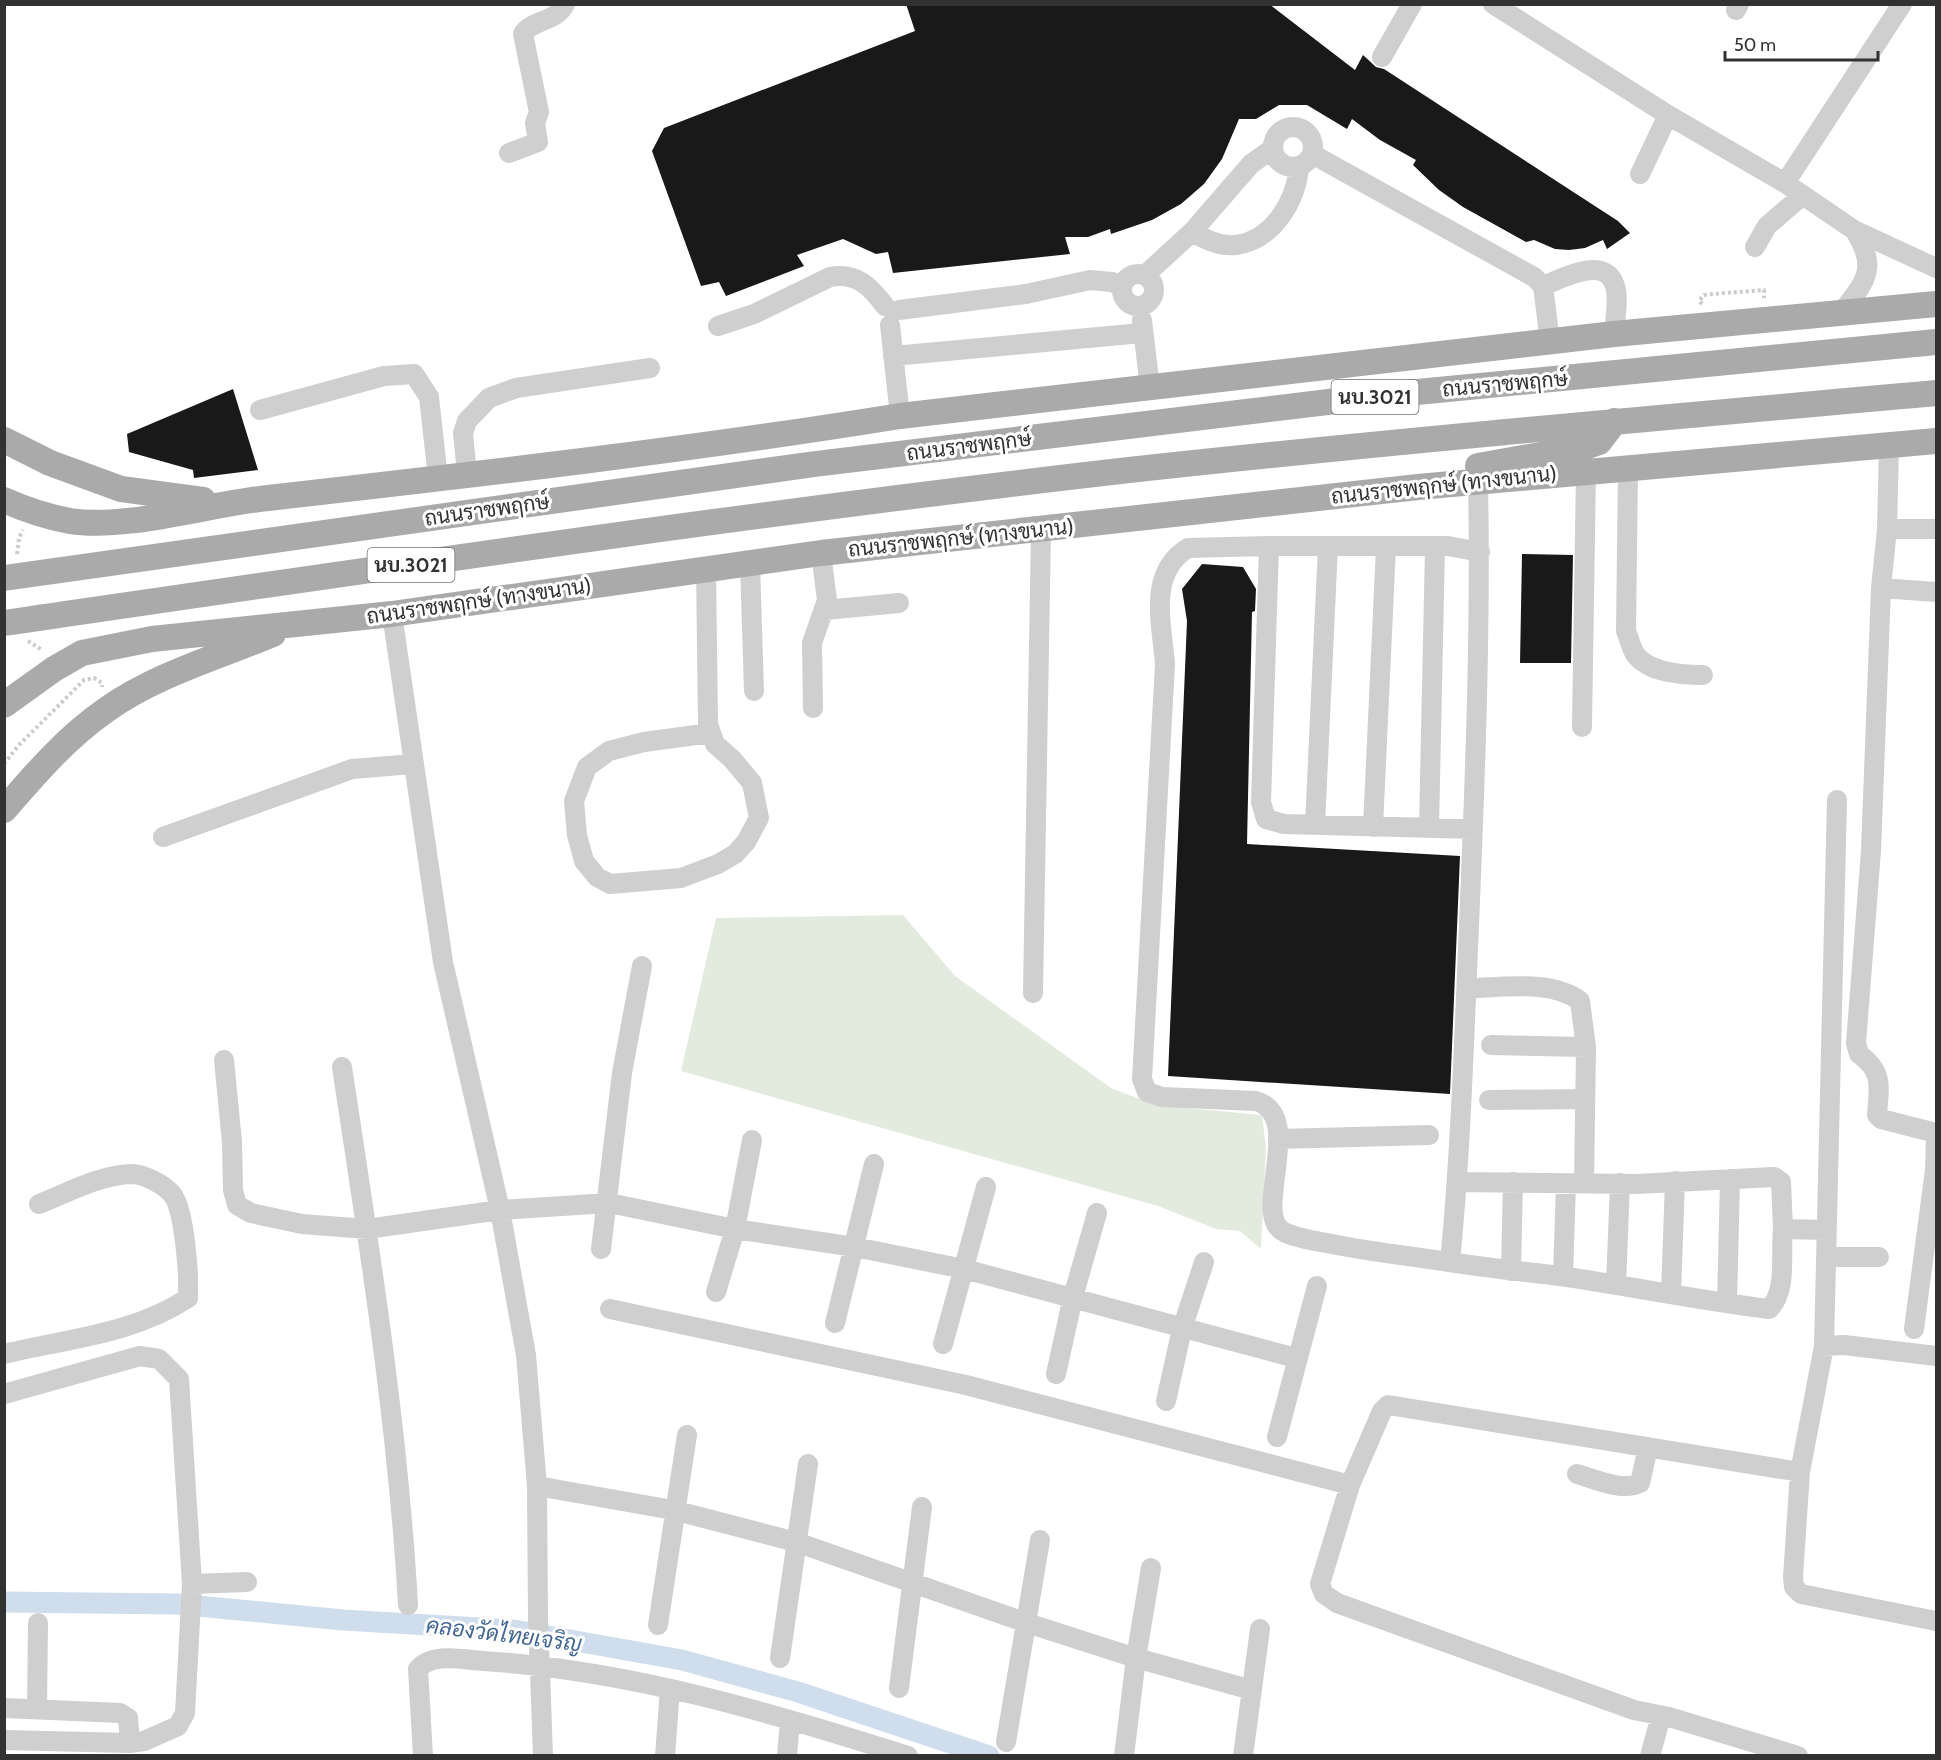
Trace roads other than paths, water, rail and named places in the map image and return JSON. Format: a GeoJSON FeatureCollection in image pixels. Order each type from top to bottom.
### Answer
{"type":"FeatureCollection","features":[{"type":"Feature","properties":{"kind":"main road","name":"นบ.3021"},"geometry":{"type":"LineString","coordinates":[[4,500],[70,521],[149,518],[221,503],[438,478],[900,416],[1614,334],[1936,304]]}},
{"type":"Feature","properties":{"kind":"main road","name":"ถนนราชพฤกษ์"},"geometry":{"type":"LineString","coordinates":[[4,578],[815,464],[1386,395],[1936,342]]}},
{"type":"Feature","properties":{"kind":"main road"},"geometry":{"type":"LineString","coordinates":[[1226,378],[1241,387],[1359,386],[1386,395]]}},
{"type":"Feature","properties":{"kind":"main road","name":"ถนนราชพฤกษ์"},"geometry":{"type":"LineString","coordinates":[[4,623],[584,540],[1132,470],[1936,393]]}},
{"type":"Feature","properties":{"kind":"main road"},"geometry":{"type":"LineString","coordinates":[[1418,487],[1438,473],[1585,447],[1599,442],[1615,422]]}},
{"type":"Feature","properties":{"kind":"main road"},"geometry":{"type":"LineString","coordinates":[[4,440],[50,463],[121,489],[221,503]]}},
{"type":"Feature","properties":{"kind":"main road","name":"ถนนราชพฤกษ์ (ทางขนาน)"},"geometry":{"type":"LineString","coordinates":[[4,705],[54,669],[82,653],[152,639],[392,614],[821,553],[1418,487],[1936,441]]}},
{"type":"Feature","properties":{"kind":"main road"},"geometry":{"type":"LineString","coordinates":[[4,810],[52,754],[107,709],[149,685],[293,626]]}},
{"type":"Feature","properties":{"kind":"street"},"geometry":{"type":"LineString","coordinates":[[509,153],[538,142],[535,123],[538,112],[523,34],[528,27],[550,20],[565,4]]}},
{"type":"Feature","properties":{"kind":"street"},"geometry":{"type":"LineString","coordinates":[[1493,4],[1668,116],[1785,183],[1854,230],[1936,268]]}},
{"type":"Feature","properties":{"kind":"street"},"geometry":{"type":"LineString","coordinates":[[1785,183],[1902,4]]}},
{"type":"Feature","properties":{"kind":"street"},"geometry":{"type":"LineString","coordinates":[[1382,57],[1409,5]]}},
{"type":"Feature","properties":{"kind":"street"},"geometry":{"type":"LineString","coordinates":[[1640,174],[1668,116]]}},
{"type":"Feature","properties":{"kind":"street"},"geometry":{"type":"LineString","coordinates":[[1145,275],[1192,232],[1251,164],[1272,149],[1279,132],[1286,128],[1296,127],[1304,130],[1310,137],[1306,160],[1293,195],[1274,224],[1260,236],[1234,246],[1204,239],[1192,232]]}},
{"type":"Feature","properties":{"kind":"street"},"geometry":{"type":"LineString","coordinates":[[1272,149],[1281,164],[1306,160],[1520,269],[1543,286],[1550,342]]}},
{"type":"Feature","properties":{"kind":"street"},"geometry":{"type":"LineString","coordinates":[[1755,247],[1767,226],[1803,195]]}},
{"type":"Feature","properties":{"kind":"street"},"geometry":{"type":"LineString","coordinates":[[1840,314],[1862,287],[1867,274],[1867,248],[1854,230]]}},
{"type":"Feature","properties":{"kind":"street"},"geometry":{"type":"LineString","coordinates":[[1543,286],[1584,271],[1608,274],[1615,286],[1614,334]]}},
{"type":"Feature","properties":{"kind":"street"},"geometry":{"type":"LineString","coordinates":[[718,326],[754,314],[830,277],[842,275],[870,287],[891,314],[900,416]]}},
{"type":"Feature","properties":{"kind":"street"},"geometry":{"type":"LineString","coordinates":[[1130,275],[1145,275],[1150,279],[1154,292],[1152,299],[1141,306],[1135,306],[1124,299],[1122,287],[1130,275]]}},
{"type":"Feature","properties":{"kind":"street"},"geometry":{"type":"LineString","coordinates":[[891,314],[1026,294],[1090,280],[1112,282],[1122,287]]}},
{"type":"Feature","properties":{"kind":"street"},"geometry":{"type":"LineString","coordinates":[[1141,306],[1142,333],[1150,388]]}},
{"type":"Feature","properties":{"kind":"street"},"geometry":{"type":"LineString","coordinates":[[893,356],[1142,333]]}},
{"type":"Feature","properties":{"kind":"street"},"geometry":{"type":"LineString","coordinates":[[467,474],[463,433],[467,421],[489,398],[516,387],[650,368]]}},
{"type":"Feature","properties":{"kind":"street"},"geometry":{"type":"LineString","coordinates":[[260,410],[384,375],[414,374],[429,397],[438,478]]}},
{"type":"Feature","properties":{"kind":"street"},"geometry":{"type":"LineString","coordinates":[[1889,445],[1871,851],[1856,1043],[1858,1054],[1874,1067],[1878,1074],[1877,1116],[1936,1134],[1935,1170],[1914,1329]]}},
{"type":"Feature","properties":{"kind":"street"},"geometry":{"type":"LineString","coordinates":[[1628,468],[1626,631],[1634,653],[1645,664],[1680,675],[1703,675]]}},
{"type":"Feature","properties":{"kind":"street"},"geometry":{"type":"LineString","coordinates":[[1582,727],[1587,471]]}},
{"type":"Feature","properties":{"kind":"street"},"geometry":{"type":"LineString","coordinates":[[1450,1262],[1458,1182],[1473,829],[1480,552],[1478,481]]}},
{"type":"Feature","properties":{"kind":"street"},"geometry":{"type":"LineString","coordinates":[[1887,529],[1936,529]]}},
{"type":"Feature","properties":{"kind":"street"},"geometry":{"type":"LineString","coordinates":[[1034,993],[1041,530]]}},
{"type":"Feature","properties":{"kind":"street"},"geometry":{"type":"LineString","coordinates":[[1269,546],[1261,802],[1266,819],[1284,824],[1473,829]]}},
{"type":"Feature","properties":{"kind":"street"},"geometry":{"type":"LineString","coordinates":[[1316,825],[1328,546]]}},
{"type":"Feature","properties":{"kind":"street"},"geometry":{"type":"LineString","coordinates":[[1458,1182],[1620,1184],[1778,1179],[1784,1195],[1782,1261],[1776,1303],[1769,1309],[1563,1277],[1392,1256],[1281,1232],[1274,1221],[1272,1209],[1278,1139],[1275,1116],[1264,1104],[1162,1097],[1147,1092],[1142,1079],[1165,664],[1160,634],[1166,568],[1177,555],[1188,548],[1435,547],[1480,552]]}},
{"type":"Feature","properties":{"kind":"street"},"geometry":{"type":"LineString","coordinates":[[1429,828],[1435,547]]}},
{"type":"Feature","properties":{"kind":"street"},"geometry":{"type":"LineString","coordinates":[[1373,826],[1386,548]]}},
{"type":"Feature","properties":{"kind":"street"},"geometry":{"type":"LineString","coordinates":[[813,708],[812,643],[827,600],[821,553]]}},
{"type":"Feature","properties":{"kind":"street"},"geometry":{"type":"LineString","coordinates":[[750,563],[754,691]]}},
{"type":"Feature","properties":{"kind":"street"},"geometry":{"type":"LineString","coordinates":[[706,568],[708,724],[715,744],[732,759],[752,783],[759,818],[747,842],[727,859],[681,878],[610,884],[597,877],[584,861],[577,835],[574,801],[587,767],[609,751],[644,742],[711,733]]}},
{"type":"Feature","properties":{"kind":"street"},"geometry":{"type":"LineString","coordinates":[[1881,588],[1936,592]]}},
{"type":"Feature","properties":{"kind":"street"},"geometry":{"type":"LineString","coordinates":[[825,610],[899,603]]}},
{"type":"Feature","properties":{"kind":"street"},"geometry":{"type":"LineString","coordinates":[[392,614],[443,962],[500,1210],[526,1355],[537,1486],[538,1617],[543,1755]]}},
{"type":"Feature","properties":{"kind":"street"},"geometry":{"type":"LineString","coordinates":[[163,837],[352,769],[413,764]]}},
{"type":"Feature","properties":{"kind":"street"},"geometry":{"type":"LineString","coordinates":[[1838,800],[1825,1230],[1827,1257],[1824,1346],[1800,1472],[1794,1587],[1801,1594],[1830,1602],[1936,1621]]}},
{"type":"Feature","properties":{"kind":"street"},"geometry":{"type":"LineString","coordinates":[[1837,849],[1871,851]]}},
{"type":"Feature","properties":{"kind":"street"},"geometry":{"type":"LineString","coordinates":[[601,1249],[609,1203],[622,1073],[642,966]]}},
{"type":"Feature","properties":{"kind":"street"},"geometry":{"type":"LineString","coordinates":[[1467,988],[1549,988],[1570,994],[1580,1001],[1586,1047],[1585,1099],[1563,1277]]}},
{"type":"Feature","properties":{"kind":"street"},"geometry":{"type":"LineString","coordinates":[[1491,1045],[1586,1047]]}},
{"type":"Feature","properties":{"kind":"street"},"geometry":{"type":"LineString","coordinates":[[224,1060],[232,1142],[233,1190],[237,1205],[251,1213],[302,1224],[367,1229],[500,1210],[609,1203],[735,1229],[855,1247],[964,1269],[1296,1358]]}},
{"type":"Feature","properties":{"kind":"street"},"geometry":{"type":"LineString","coordinates":[[342,1067],[383,1339],[403,1515],[408,1605]]}},
{"type":"Feature","properties":{"kind":"street"},"geometry":{"type":"LineString","coordinates":[[1489,1100],[1585,1099]]}},
{"type":"Feature","properties":{"kind":"street"},"geometry":{"type":"LineString","coordinates":[[1278,1139],[1429,1135]]}},
{"type":"Feature","properties":{"kind":"street"},"geometry":{"type":"LineString","coordinates":[[716,1292],[735,1229],[752,1140]]}},
{"type":"Feature","properties":{"kind":"street"},"geometry":{"type":"LineString","coordinates":[[835,1323],[874,1164]]}},
{"type":"Feature","properties":{"kind":"street"},"geometry":{"type":"LineString","coordinates":[[4,1354],[130,1325],[171,1310],[188,1298],[186,1246],[173,1195],[161,1186],[146,1177],[132,1174],[93,1183],[39,1204]]}},
{"type":"Feature","properties":{"kind":"street"},"geometry":{"type":"LineString","coordinates":[[1727,1303],[1730,1179]]}},
{"type":"Feature","properties":{"kind":"street"},"geometry":{"type":"LineString","coordinates":[[1511,1271],[1513,1182]]}},
{"type":"Feature","properties":{"kind":"street"},"geometry":{"type":"LineString","coordinates":[[1671,1294],[1675,1182]]}},
{"type":"Feature","properties":{"kind":"street"},"geometry":{"type":"LineString","coordinates":[[1616,1285],[1620,1184]]}},
{"type":"Feature","properties":{"kind":"street"},"geometry":{"type":"LineString","coordinates":[[943,1344],[986,1187]]}},
{"type":"Feature","properties":{"kind":"street"},"geometry":{"type":"LineString","coordinates":[[1056,1374],[1073,1297],[1097,1212]]}},
{"type":"Feature","properties":{"kind":"street"},"geometry":{"type":"LineString","coordinates":[[1783,1229],[1825,1230]]}},
{"type":"Feature","properties":{"kind":"street"},"geometry":{"type":"LineString","coordinates":[[1827,1257],[1879,1257]]}},
{"type":"Feature","properties":{"kind":"street"},"geometry":{"type":"LineString","coordinates":[[1166,1401],[1182,1329],[1204,1262]]}},
{"type":"Feature","properties":{"kind":"street"},"geometry":{"type":"LineString","coordinates":[[1276,1437],[1317,1286]]}},
{"type":"Feature","properties":{"kind":"street"},"geometry":{"type":"LineString","coordinates":[[610,1309],[966,1385],[1350,1485]]}},
{"type":"Feature","properties":{"kind":"street"},"geometry":{"type":"LineString","coordinates":[[1824,1346],[1844,1345],[1936,1356]]}},
{"type":"Feature","properties":{"kind":"street"},"geometry":{"type":"LineString","coordinates":[[4,1394],[140,1356],[159,1359],[170,1369],[179,1379],[192,1590],[185,1713],[178,1726],[144,1741],[130,1743],[4,1740]]}},
{"type":"Feature","properties":{"kind":"street"},"geometry":{"type":"LineString","coordinates":[[1798,1755],[1634,1710],[1337,1604],[1324,1594],[1320,1584],[1350,1485],[1382,1411],[1388,1405],[1800,1472]]}},
{"type":"Feature","properties":{"kind":"street"},"geometry":{"type":"LineString","coordinates":[[658,1625],[687,1435]]}},
{"type":"Feature","properties":{"kind":"street"},"geometry":{"type":"LineString","coordinates":[[1577,1474],[1622,1486],[1635,1486],[1640,1483],[1643,1474],[1648,1446]]}},
{"type":"Feature","properties":{"kind":"street"},"geometry":{"type":"LineString","coordinates":[[780,1658],[808,1464]]}},
{"type":"Feature","properties":{"kind":"street"},"geometry":{"type":"LineString","coordinates":[[537,1486],[674,1510],[796,1542],[1027,1623],[1136,1658],[1252,1690]]}},
{"type":"Feature","properties":{"kind":"street"},"geometry":{"type":"LineString","coordinates":[[899,1688],[922,1507]]}},
{"type":"Feature","properties":{"kind":"street"},"geometry":{"type":"LineString","coordinates":[[1006,1742],[1040,1540]]}},
{"type":"Feature","properties":{"kind":"street"},"geometry":{"type":"LineString","coordinates":[[1124,1755],[1136,1658],[1151,1568]]}},
{"type":"Feature","properties":{"kind":"street"},"geometry":{"type":"LineString","coordinates":[[192,1590],[247,1582]]}},
{"type":"Feature","properties":{"kind":"street"},"geometry":{"type":"LineString","coordinates":[[37,1709],[38,1623]]}},
{"type":"Feature","properties":{"kind":"street"},"geometry":{"type":"LineString","coordinates":[[1243,1755],[1260,1629]]}},
{"type":"Feature","properties":{"kind":"street"},"geometry":{"type":"LineString","coordinates":[[423,1755],[418,1669],[424,1663],[449,1659],[539,1658],[790,1720],[906,1755]]}},
{"type":"Feature","properties":{"kind":"street"},"geometry":{"type":"LineString","coordinates":[[665,1755],[670,1689]]}},
{"type":"Feature","properties":{"kind":"street"},"geometry":{"type":"LineString","coordinates":[[4,1708],[120,1713],[128,1718],[130,1743]]}},
{"type":"Feature","properties":{"kind":"street"},"geometry":{"type":"LineString","coordinates":[[1650,1755],[1661,1716]]}},
{"type":"Feature","properties":{"kind":"street"},"geometry":{"type":"LineString","coordinates":[[787,1755],[790,1720]]}},
{"type":"Feature","properties":{"kind":"waterway","name":"คลองวัดไทยเจริญ"},"geometry":{"type":"LineString","coordinates":[[4,1602],[177,1604],[343,1620],[514,1630],[682,1660],[798,1692],[989,1756]]}}]}
